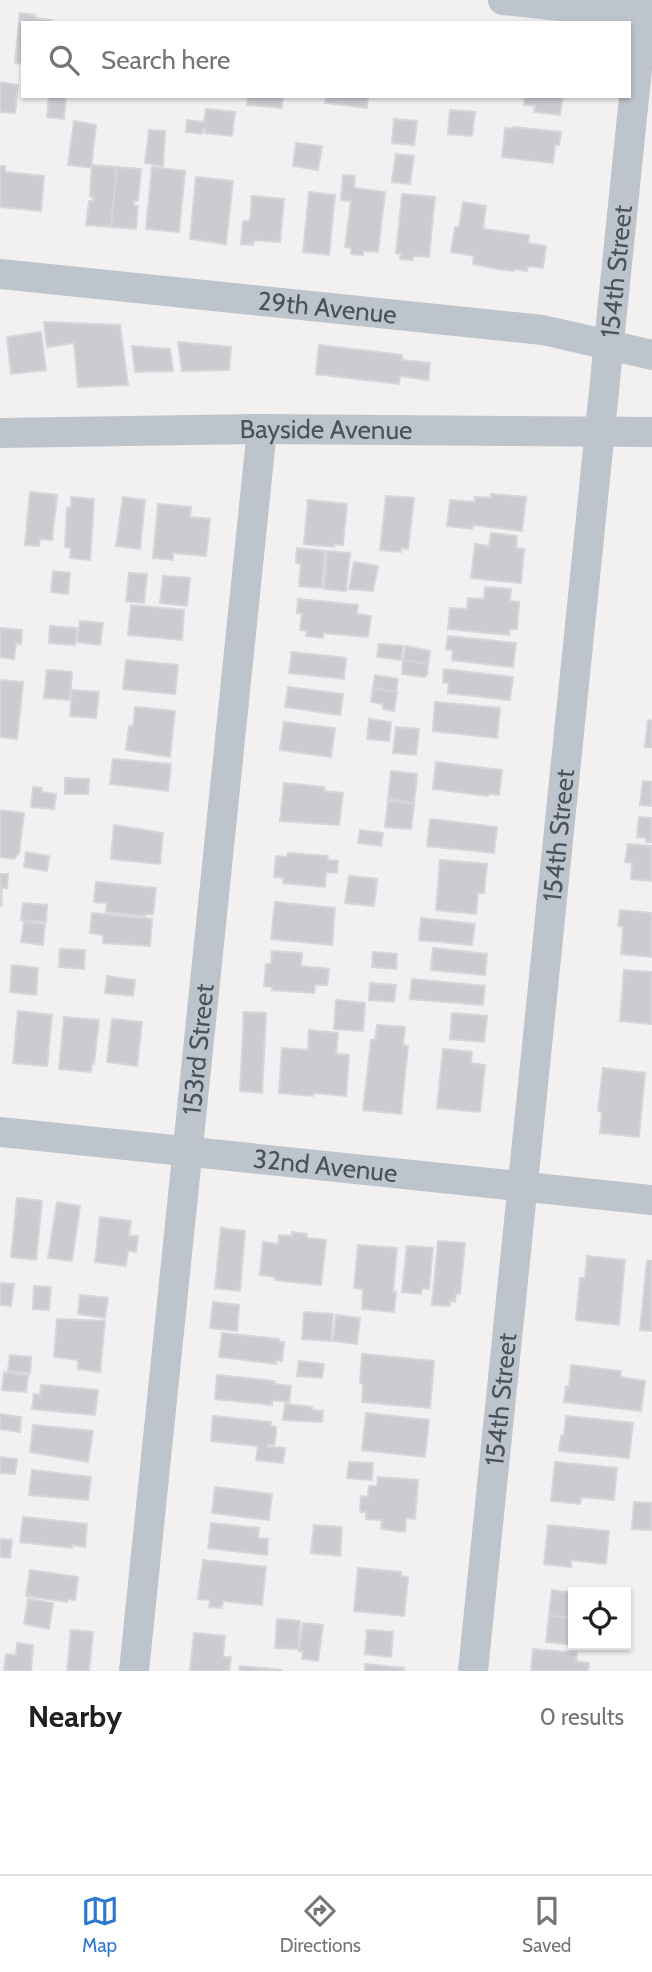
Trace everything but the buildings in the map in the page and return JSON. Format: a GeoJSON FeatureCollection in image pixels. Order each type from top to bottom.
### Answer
{"type":"FeatureCollection","features":[{"type":"Feature","properties":{"kind":"street"},"geometry":{"type":"LineString","coordinates":[[503,0],[646,10]]}},
{"type":"Feature","properties":{"kind":"street","name":"154th Street"},"geometry":{"type":"LineString","coordinates":[[473,1671],[609,344],[646,10]]}},
{"type":"Feature","properties":{"kind":"street","name":"29th Avenue"},"geometry":{"type":"LineString","coordinates":[[0,274],[543,330],[652,355]]}},
{"type":"Feature","properties":{"kind":"street","name":"Bayside Avenue"},"geometry":{"type":"LineString","coordinates":[[0,433],[262,429],[652,432]]}},
{"type":"Feature","properties":{"kind":"street","name":"153rd Street"},"geometry":{"type":"LineString","coordinates":[[134,1671],[262,429]]}},
{"type":"Feature","properties":{"kind":"street","name":"32nd Avenue"},"geometry":{"type":"LineString","coordinates":[[0,1132],[652,1200]]}}]}
